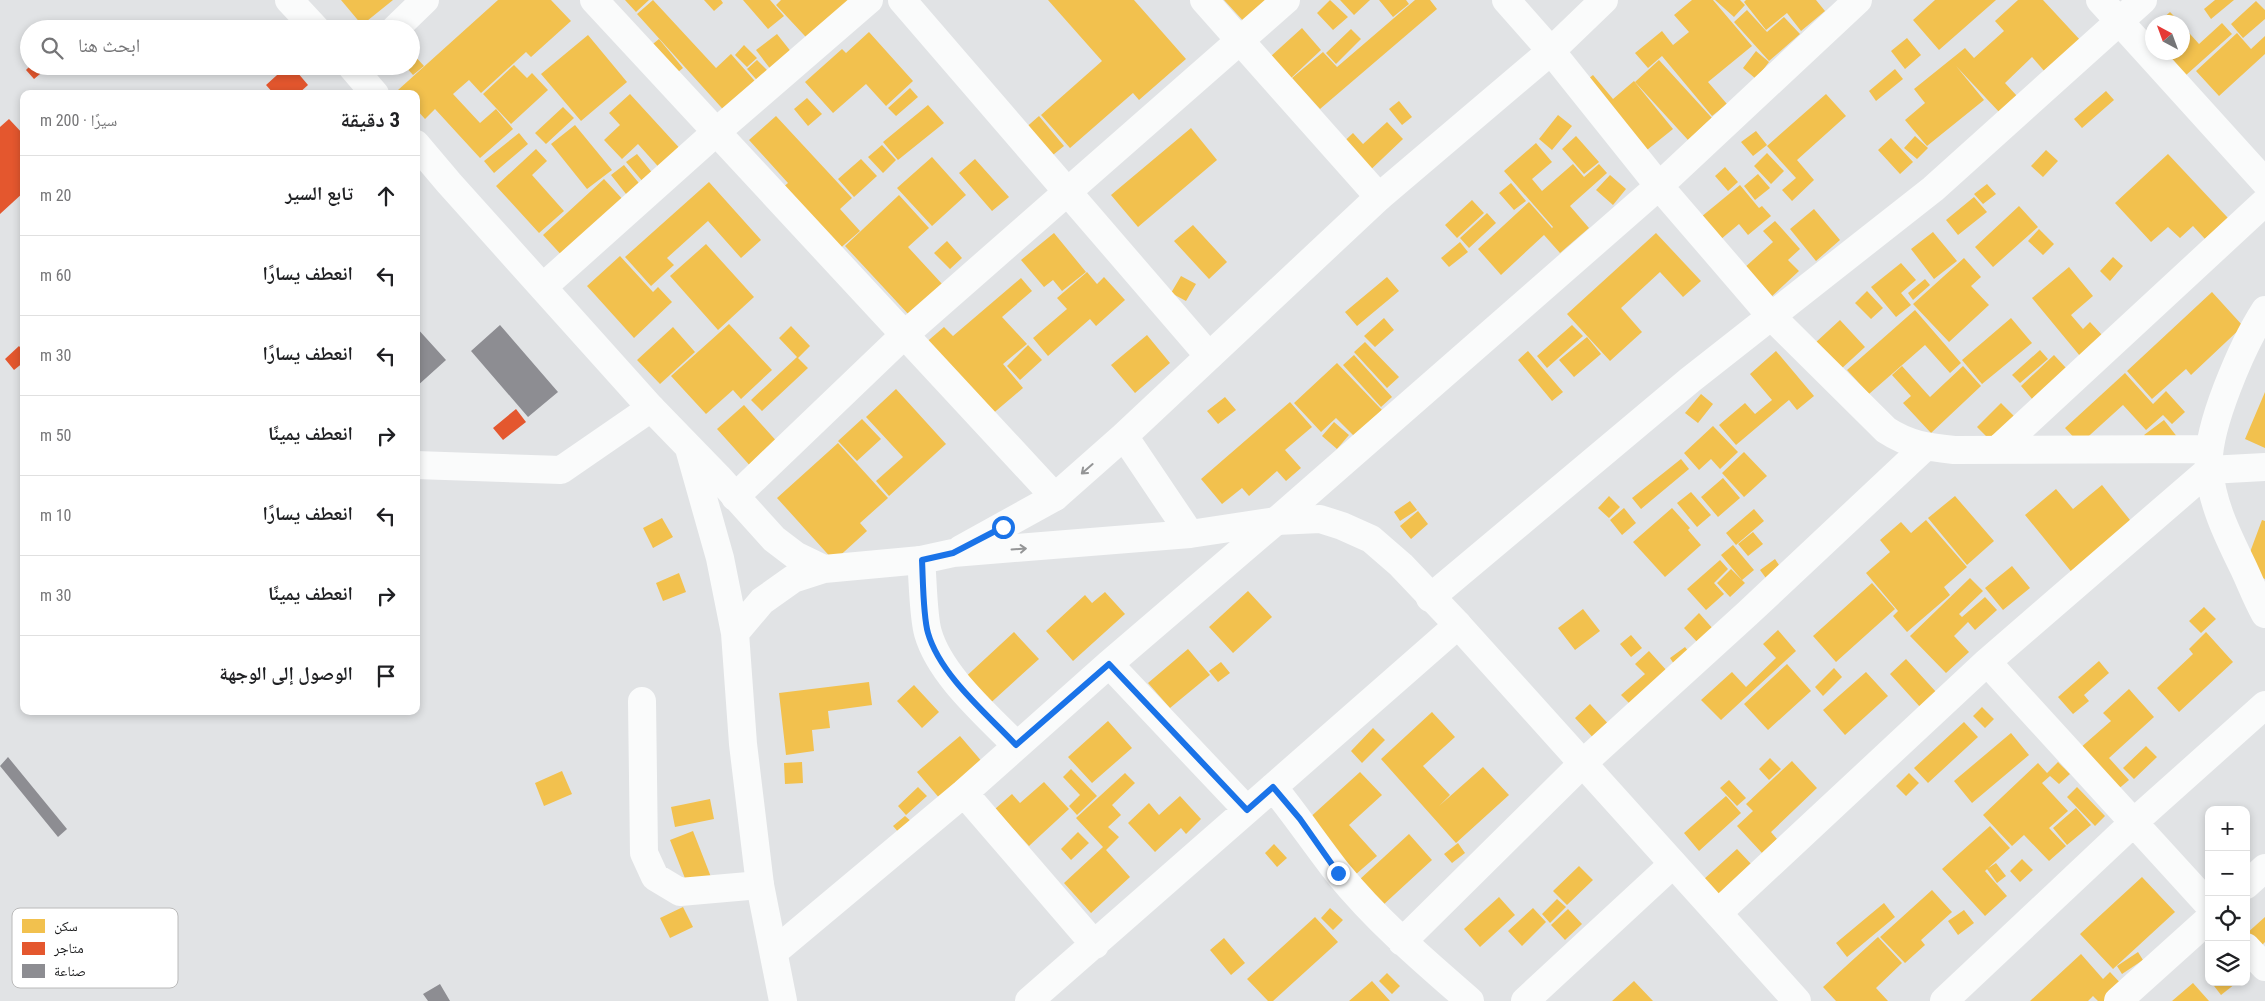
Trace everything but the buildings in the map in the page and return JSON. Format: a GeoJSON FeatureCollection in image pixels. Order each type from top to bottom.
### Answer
{"type":"FeatureCollection","features":[{"type":"Feature","properties":{"kind":"street"},"geometry":{"type":"LineString","coordinates":[[289,0],[308,20]]}},
{"type":"Feature","properties":{"kind":"street"},"geometry":{"type":"LineString","coordinates":[[404,20],[425,0]]}},
{"type":"Feature","properties":{"kind":"street"},"geometry":{"type":"LineString","coordinates":[[594,0],[715,133],[1054,497]]}},
{"type":"Feature","properties":{"kind":"street"},"geometry":{"type":"LineString","coordinates":[[543,287],[715,133],[869,0]]}},
{"type":"Feature","properties":{"kind":"street"},"geometry":{"type":"LineString","coordinates":[[902,0],[1209,356]]}},
{"type":"Feature","properties":{"kind":"street"},"geometry":{"type":"LineString","coordinates":[[1204,0],[1379,197]]}},
{"type":"Feature","properties":{"kind":"street"},"geometry":{"type":"LineString","coordinates":[[735,497],[904,336],[1286,0]]}},
{"type":"Feature","properties":{"kind":"street"},"geometry":{"type":"LineString","coordinates":[[1506,0],[1551,50],[1659,186],[1771,316],[1886,430],[1903,441],[1925,447],[1954,450],[1997,450],[2209,460],[2265,467]]}},
{"type":"Feature","properties":{"kind":"street"},"geometry":{"type":"LineString","coordinates":[[953,553],[1054,497],[1124,436],[1379,197],[1551,50],[1604,0]]}},
{"type":"Feature","properties":{"kind":"street"},"geometry":{"type":"LineString","coordinates":[[774,952],[964,793],[1016,745],[1276,521],[1659,186],[1858,0]]}},
{"type":"Feature","properties":{"kind":"street"},"geometry":{"type":"LineString","coordinates":[[2100,0],[2265,182]]}},
{"type":"Feature","properties":{"kind":"street"},"geometry":{"type":"LineString","coordinates":[[1430,598],[1690,380],[1933,189],[2143,0]]}},
{"type":"Feature","properties":{"kind":"street"},"geometry":{"type":"LineString","coordinates":[[360,75],[372,90]]}},
{"type":"Feature","properties":{"kind":"street"},"geometry":{"type":"LineString","coordinates":[[420,149],[651,408],[774,539],[795,555],[824,569]]}},
{"type":"Feature","properties":{"kind":"street"},"geometry":{"type":"LineString","coordinates":[[1997,450],[2265,202]]}},
{"type":"Feature","properties":{"kind":"street"},"geometry":{"type":"LineString","coordinates":[[2265,310],[2256,324],[2222,402],[2209,460],[2215,501],[2229,539],[2265,614]]}},
{"type":"Feature","properties":{"kind":"street"},"geometry":{"type":"LineString","coordinates":[[420,465],[561,470],[651,408]]}},
{"type":"Feature","properties":{"kind":"street"},"geometry":{"type":"LineString","coordinates":[[1124,436],[1190,534]]}},
{"type":"Feature","properties":{"kind":"street"},"geometry":{"type":"LineString","coordinates":[[1402,942],[1582,764],[1748,613],[1925,447]]}},
{"type":"Feature","properties":{"kind":"street"},"geometry":{"type":"LineString","coordinates":[[690,449],[720,558],[735,633],[744,744],[760,885],[783,1001]]}},
{"type":"Feature","properties":{"kind":"street"},"geometry":{"type":"LineString","coordinates":[[1718,913],[1987,662],[2209,460]]}},
{"type":"Feature","properties":{"kind":"street"},"geometry":{"type":"LineString","coordinates":[[735,633],[762,601],[793,580],[824,569],[922,560],[953,553],[1190,534],[1276,521],[1320,520],[1372,538],[1401,565],[1458,626],[1797,1001]]}},
{"type":"Feature","properties":{"kind":"street"},"geometry":{"type":"LineString","coordinates":[[922,560],[927,633],[938,656],[956,682],[1016,745]]}},
{"type":"Feature","properties":{"kind":"street"},"geometry":{"type":"LineString","coordinates":[[1029,1001],[1458,626]]}},
{"type":"Feature","properties":{"kind":"street"},"geometry":{"type":"LineString","coordinates":[[1987,662],[2205,901]]}},
{"type":"Feature","properties":{"kind":"street"},"geometry":{"type":"LineString","coordinates":[[1109,664],[1247,810]]}},
{"type":"Feature","properties":{"kind":"street"},"geometry":{"type":"LineString","coordinates":[[642,701],[644,853],[655,877],[680,892],[760,885]]}},
{"type":"Feature","properties":{"kind":"street"},"geometry":{"type":"LineString","coordinates":[[1944,1001],[2133,823],[2265,706]]}},
{"type":"Feature","properties":{"kind":"street"},"geometry":{"type":"LineString","coordinates":[[1273,787],[1300,819],[1338,873],[1402,942],[1470,1001]]}},
{"type":"Feature","properties":{"kind":"street"},"geometry":{"type":"LineString","coordinates":[[964,793],[1095,945]]}},
{"type":"Feature","properties":{"kind":"street"},"geometry":{"type":"LineString","coordinates":[[1525,1001],[1673,864]]}},
{"type":"Feature","properties":{"kind":"street"},"geometry":{"type":"LineString","coordinates":[[2250,881],[2265,868]]}},
{"type":"Feature","properties":{"kind":"street"},"geometry":{"type":"LineString","coordinates":[[2118,1001],[2205,924]]}},
{"type":"Feature","properties":{"kind":"street"},"geometry":{"type":"LineString","coordinates":[[2250,951],[2265,967]]}},
{"type":"Feature","properties":{"kind":"route"},"geometry":{"type":"LineString","coordinates":[[1003,527],[953,553],[922,560],[927,633],[938,656],[956,682],[1016,745],[1109,664],[1247,810],[1273,787],[1300,819],[1338,873]]}}]}
